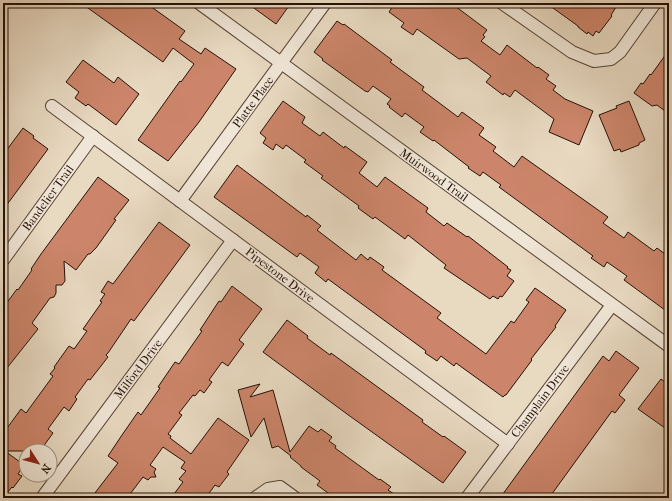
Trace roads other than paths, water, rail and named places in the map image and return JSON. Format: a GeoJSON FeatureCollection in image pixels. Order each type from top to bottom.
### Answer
{"type":"FeatureCollection","features":[{"type":"Feature","properties":{"kind":"street","name":"Muirwood Trail"},"geometry":{"type":"LineString","coordinates":[[199,3],[669,346]]}},
{"type":"Feature","properties":{"kind":"street","name":"Platte Place"},"geometry":{"type":"LineString","coordinates":[[180,201],[325,3]]}},
{"type":"Feature","properties":{"kind":"street"},"geometry":{"type":"LineString","coordinates":[[502,3],[572,52],[594,61],[611,59],[620,52],[655,3]]}},
{"type":"Feature","properties":{"kind":"street","name":"Pipestone Drive"},"geometry":{"type":"LineString","coordinates":[[52,106],[508,444]]}},
{"type":"Feature","properties":{"kind":"street","name":"Bandelier Trail"},"geometry":{"type":"LineString","coordinates":[[3,260],[93,136]]}},
{"type":"Feature","properties":{"kind":"street","name":"Milford Drive"},"geometry":{"type":"LineString","coordinates":[[42,498],[233,240]]}},
{"type":"Feature","properties":{"kind":"street","name":"Champlain Drive"},"geometry":{"type":"LineString","coordinates":[[467,498],[612,305]]}},
{"type":"Feature","properties":{"kind":"street"},"geometry":{"type":"LineString","coordinates":[[255,498],[268,489],[280,487],[295,498]]}}]}
